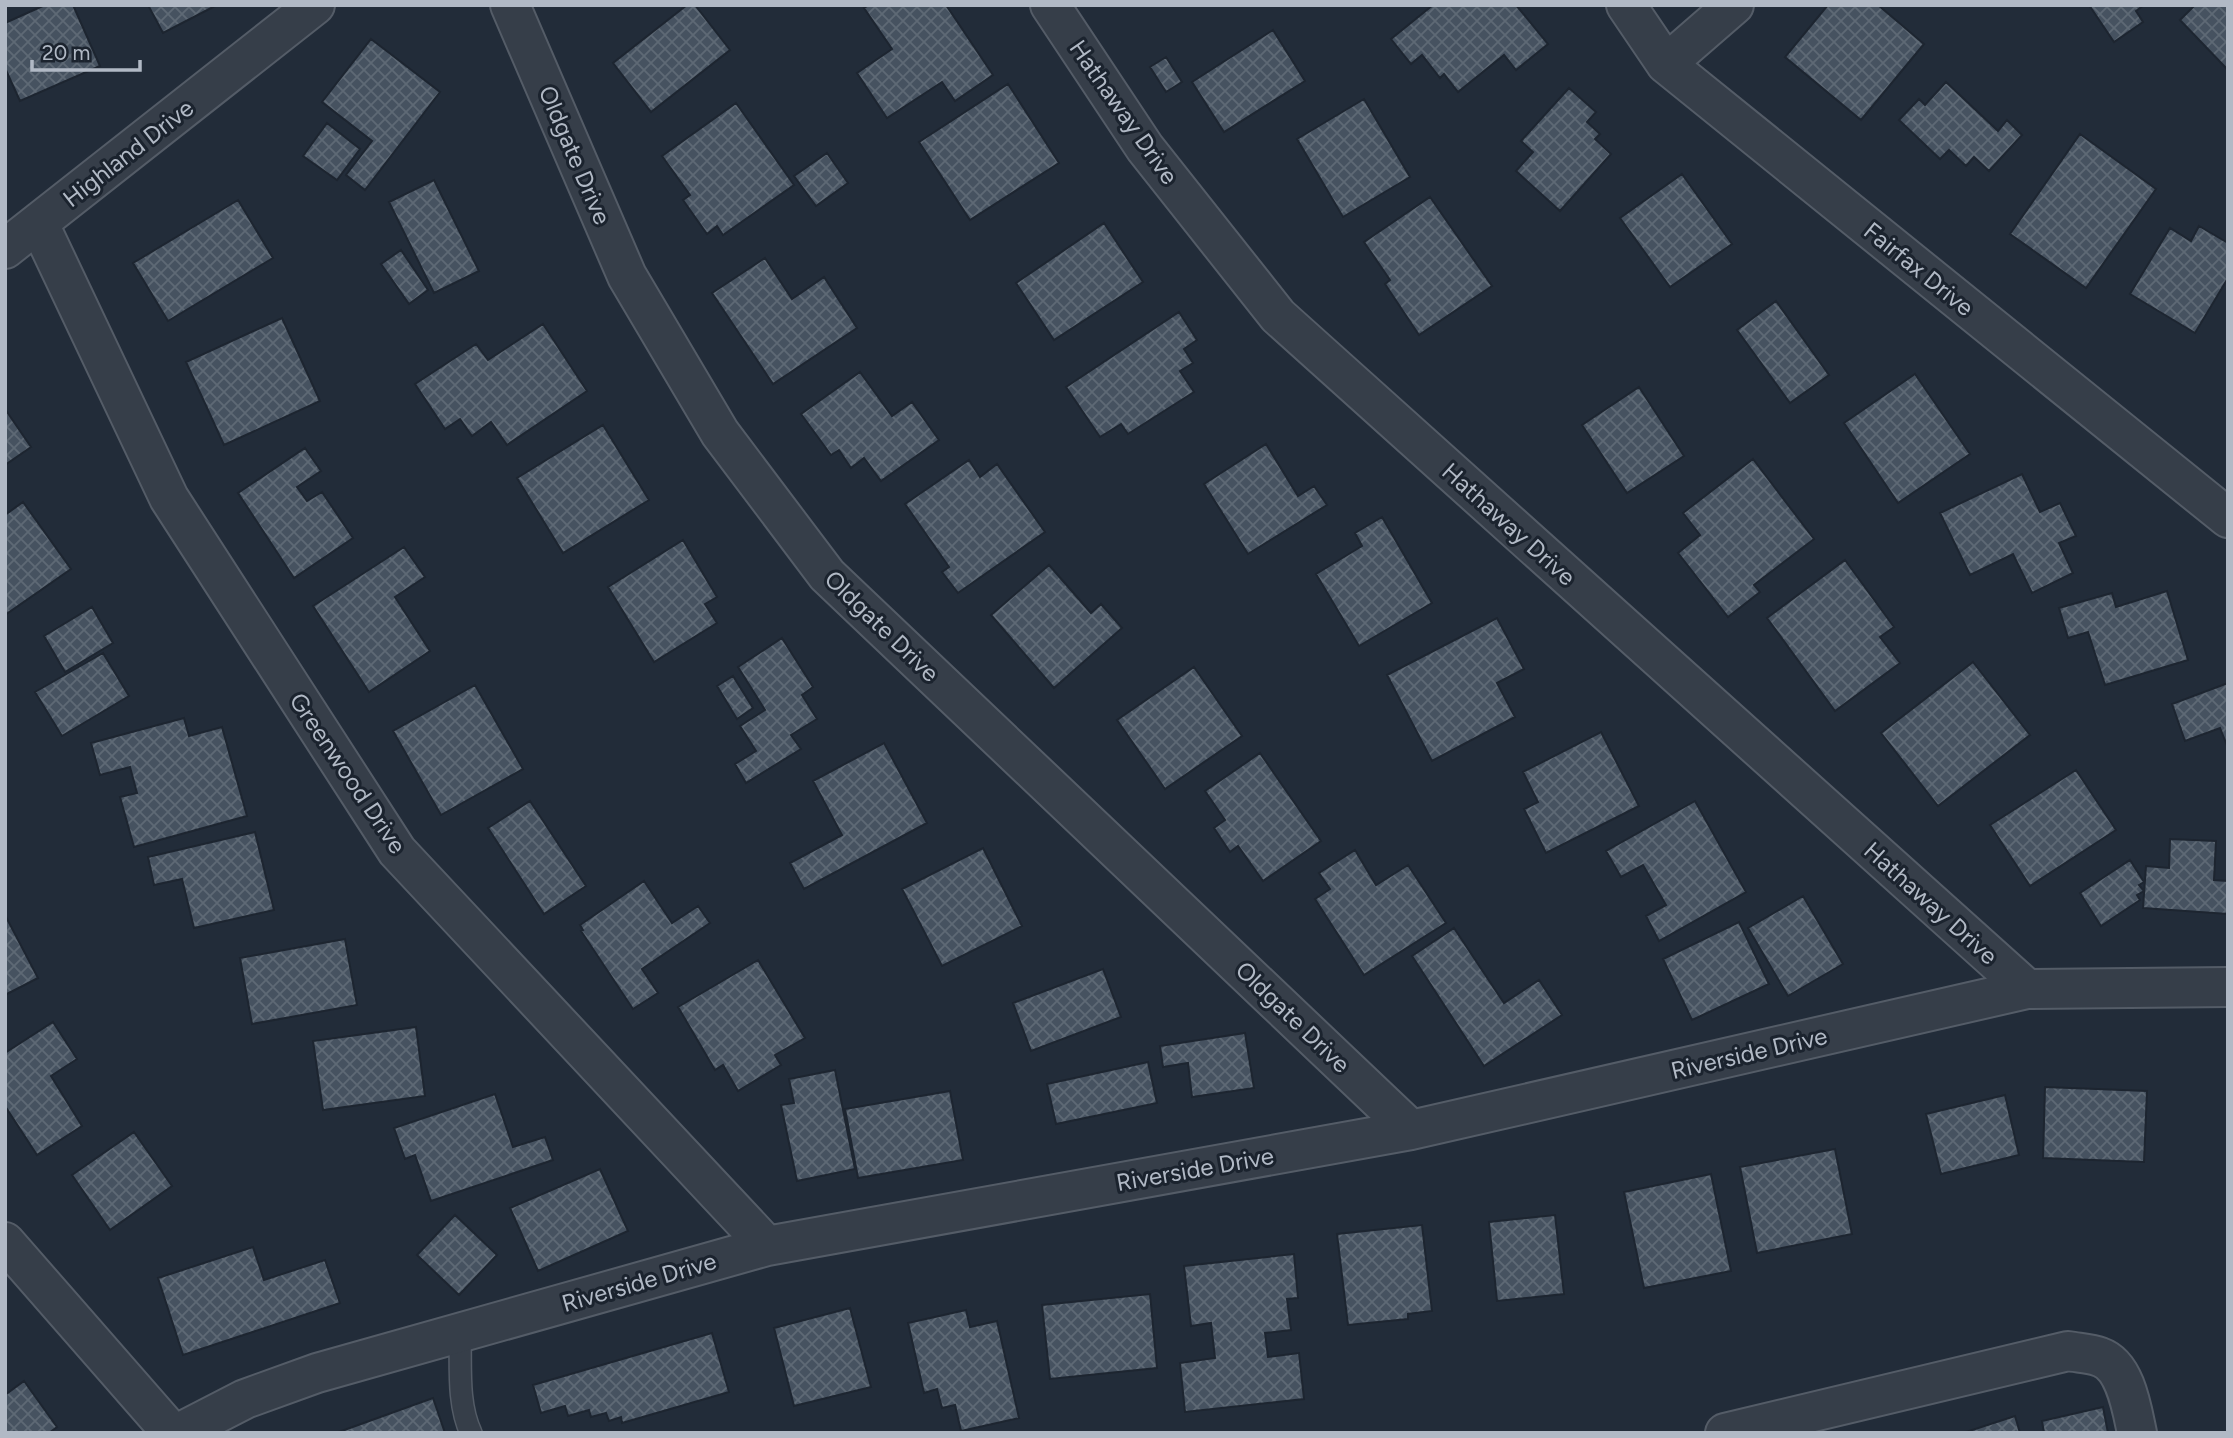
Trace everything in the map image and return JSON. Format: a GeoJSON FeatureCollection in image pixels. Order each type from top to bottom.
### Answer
{"type":"FeatureCollection","features":[{"type":"Feature","properties":{"kind":"street","name":"Highland Drive"},"geometry":{"type":"LineString","coordinates":[[5,248],[315,5]]}},
{"type":"Feature","properties":{"kind":"street","name":"Oldgate Drive"},"geometry":{"type":"LineString","coordinates":[[510,5],[627,276],[720,433],[827,575],[1411,1130]]}},
{"type":"Feature","properties":{"kind":"street","name":"Hathaway Drive"},"geometry":{"type":"LineString","coordinates":[[1050,5],[1145,148],[1278,316],[2027,989]]}},
{"type":"Feature","properties":{"kind":"street","name":"Fairfax Drive"},"geometry":{"type":"LineString","coordinates":[[1626,5],[1666,64],[2228,519]]}},
{"type":"Feature","properties":{"kind":"street"},"geometry":{"type":"LineString","coordinates":[[1666,64],[1734,5]]}},
{"type":"Feature","properties":{"kind":"street","name":"Greenwood Drive"},"geometry":{"type":"LineString","coordinates":[[38,223],[169,498],[397,851],[767,1246]]}},
{"type":"Feature","properties":{"kind":"street","name":"Riverside Drive"},"geometry":{"type":"LineString","coordinates":[[179,1433],[245,1399],[305,1377],[767,1246],[1411,1130],[2027,989],[2228,987]]}},
{"type":"Feature","properties":{"kind":"street"},"geometry":{"type":"LineString","coordinates":[[5,1242],[172,1433]]}},
{"type":"Feature","properties":{"kind":"street"},"geometry":{"type":"LineString","coordinates":[[1725,1433],[2068,1351],[2102,1357],[2116,1367],[2130,1398],[2137,1433]]}},
{"type":"Feature","properties":{"kind":"lane"},"geometry":{"type":"LineString","coordinates":[[460,1332],[462,1392],[466,1423],[471,1433]]}},
{"type":"Feature","properties":{"kind":"building"},"geometry":{"type":"Polygon","coordinates":[[[45,5],[73,5],[100,66],[20,101],[5,68],[5,23],[45,5]]]}},
{"type":"Feature","properties":{"kind":"building"},"geometry":{"type":"Polygon","coordinates":[[[148,5],[217,5],[163,33],[148,5]]]}},
{"type":"Feature","properties":{"kind":"building"},"geometry":{"type":"Polygon","coordinates":[[[687,5],[695,5],[730,50],[651,112],[613,63],[687,5]]]}},
{"type":"Feature","properties":{"kind":"building"},"geometry":{"type":"Polygon","coordinates":[[[869,5],[946,5],[993,75],[955,101],[942,82],[887,118],[857,73],[892,49],[864,8],[869,5]]]}},
{"type":"Feature","properties":{"kind":"building"},"geometry":{"type":"Polygon","coordinates":[[[1433,5],[1516,5],[1548,44],[1516,70],[1504,55],[1458,92],[1444,74],[1440,78],[1422,55],[1411,64],[1391,39],[1433,5]]]}},
{"type":"Feature","properties":{"kind":"building"},"geometry":{"type":"Polygon","coordinates":[[[1828,5],[1878,5],[1924,44],[1861,120],[1785,57],[1828,5]]]}},
{"type":"Feature","properties":{"kind":"building"},"geometry":{"type":"Polygon","coordinates":[[[2089,5],[2144,5],[2136,11],[2143,22],[2114,42],[2089,5]]]}},
{"type":"Feature","properties":{"kind":"building"},"geometry":{"type":"Polygon","coordinates":[[[2195,5],[2228,5],[2228,70],[2180,20],[2195,5]]]}},
{"type":"Feature","properties":{"kind":"building"},"geometry":{"type":"Polygon","coordinates":[[[1273,30],[1305,81],[1224,132],[1192,82],[1273,30]]]}},
{"type":"Feature","properties":{"kind":"building"},"geometry":{"type":"Polygon","coordinates":[[[371,39],[440,92],[365,190],[346,175],[372,141],[322,102],[371,39]]]}},
{"type":"Feature","properties":{"kind":"building"},"geometry":{"type":"Polygon","coordinates":[[[1166,57],[1182,82],[1166,92],[1150,67],[1166,57]]]}},
{"type":"Feature","properties":{"kind":"building"},"geometry":{"type":"Polygon","coordinates":[[[1946,82],[1998,131],[2007,120],[2022,135],[1989,171],[1974,157],[1966,166],[1949,150],[1940,159],[1899,120],[1919,99],[1925,105],[1946,82]]]}},
{"type":"Feature","properties":{"kind":"building"},"geometry":{"type":"Polygon","coordinates":[[[1008,84],[1059,163],[970,220],[919,142],[1008,84]]]}},
{"type":"Feature","properties":{"kind":"building"},"geometry":{"type":"Polygon","coordinates":[[[1569,88],[1596,112],[1587,122],[1600,134],[1595,139],[1611,154],[1560,211],[1516,171],[1533,152],[1521,141],[1569,88]]]}},
{"type":"Feature","properties":{"kind":"building"},"geometry":{"type":"Polygon","coordinates":[[[1364,99],[1410,177],[1343,217],[1297,139],[1364,99]]]}},
{"type":"Feature","properties":{"kind":"building"},"geometry":{"type":"Polygon","coordinates":[[[736,103],[794,185],[723,235],[717,226],[707,234],[683,200],[690,195],[662,156],[736,103]]]}},
{"type":"Feature","properties":{"kind":"building"},"geometry":{"type":"Polygon","coordinates":[[[327,123],[360,149],[337,180],[303,156],[327,123]]]}},
{"type":"Feature","properties":{"kind":"building"},"geometry":{"type":"Polygon","coordinates":[[[2080,134],[2156,189],[2086,288],[2010,234],[2080,134]]]}},
{"type":"Feature","properties":{"kind":"building"},"geometry":{"type":"Polygon","coordinates":[[[827,153],[848,183],[816,206],[794,176],[827,153]]]}},
{"type":"Feature","properties":{"kind":"building"},"geometry":{"type":"Polygon","coordinates":[[[1682,174],[1732,244],[1670,287],[1620,218],[1682,174]]]}},
{"type":"Feature","properties":{"kind":"building"},"geometry":{"type":"Polygon","coordinates":[[[434,180],[479,271],[434,293],[389,202],[434,180]]]}},
{"type":"Feature","properties":{"kind":"building"},"geometry":{"type":"Polygon","coordinates":[[[1430,197],[1492,286],[1419,335],[1385,284],[1390,280],[1364,242],[1430,197]]]}},
{"type":"Feature","properties":{"kind":"building"},"geometry":{"type":"Polygon","coordinates":[[[238,200],[273,258],[168,321],[133,263],[238,200]]]}},
{"type":"Feature","properties":{"kind":"building"},"geometry":{"type":"Polygon","coordinates":[[[1104,223],[1143,282],[1054,340],[1016,283],[1104,223]]]}},
{"type":"Feature","properties":{"kind":"building"},"geometry":{"type":"Polygon","coordinates":[[[2199,226],[2228,243],[2228,278],[2195,333],[2130,294],[2170,228],[2191,241],[2199,226]]]}},
{"type":"Feature","properties":{"kind":"building"},"geometry":{"type":"Polygon","coordinates":[[[401,250],[428,290],[409,304],[381,264],[401,250]]]}},
{"type":"Feature","properties":{"kind":"building"},"geometry":{"type":"Polygon","coordinates":[[[765,258],[792,299],[824,277],[857,328],[773,384],[712,293],[765,258]]]}},
{"type":"Feature","properties":{"kind":"building"},"geometry":{"type":"Polygon","coordinates":[[[1776,301],[1829,375],[1790,403],[1737,330],[1776,301]]]}},
{"type":"Feature","properties":{"kind":"building"},"geometry":{"type":"Polygon","coordinates":[[[1179,312],[1197,340],[1184,349],[1193,363],[1180,371],[1194,392],[1128,434],[1121,424],[1100,437],[1066,387],[1179,312]]]}},
{"type":"Feature","properties":{"kind":"building"},"geometry":{"type":"Polygon","coordinates":[[[282,318],[320,401],[224,445],[186,362],[282,318]]]}},
{"type":"Feature","properties":{"kind":"building"},"geometry":{"type":"Polygon","coordinates":[[[543,324],[587,391],[507,445],[491,422],[472,436],[460,419],[445,429],[415,384],[476,344],[488,360],[543,324]]]}},
{"type":"Feature","properties":{"kind":"building"},"geometry":{"type":"Polygon","coordinates":[[[860,372],[892,416],[912,402],[939,440],[881,481],[864,458],[851,468],[839,450],[831,455],[801,414],[860,372]]]}},
{"type":"Feature","properties":{"kind":"building"},"geometry":{"type":"Polygon","coordinates":[[[1915,374],[1970,454],[1898,503],[1844,423],[1915,374]]]}},
{"type":"Feature","properties":{"kind":"building"},"geometry":{"type":"Polygon","coordinates":[[[1639,387],[1684,456],[1627,493],[1582,425],[1639,387]]]}},
{"type":"Feature","properties":{"kind":"building"},"geometry":{"type":"Polygon","coordinates":[[[5,409],[31,447],[5,465],[5,409]]]}},
{"type":"Feature","properties":{"kind":"building"},"geometry":{"type":"Polygon","coordinates":[[[603,425],[649,500],[563,553],[517,478],[603,425]]]}},
{"type":"Feature","properties":{"kind":"building"},"geometry":{"type":"Polygon","coordinates":[[[1266,444],[1298,496],[1314,486],[1327,505],[1248,554],[1204,484],[1266,444]]]}},
{"type":"Feature","properties":{"kind":"building"},"geometry":{"type":"Polygon","coordinates":[[[305,448],[321,471],[297,487],[307,501],[322,492],[353,538],[294,578],[238,493],[305,448]]]}},
{"type":"Feature","properties":{"kind":"building"},"geometry":{"type":"Polygon","coordinates":[[[1753,459],[1814,539],[1754,585],[1760,592],[1728,617],[1678,553],[1700,535],[1683,513],[1753,459]]]}},
{"type":"Feature","properties":{"kind":"building"},"geometry":{"type":"Polygon","coordinates":[[[969,460],[980,477],[997,464],[1045,532],[958,593],[942,572],[949,567],[905,504],[969,460]]]}},
{"type":"Feature","properties":{"kind":"building"},"geometry":{"type":"Polygon","coordinates":[[[2022,474],[2040,512],[2060,503],[2076,536],[2059,543],[2073,573],[2032,593],[2013,554],[1970,575],[1940,513],[2022,474]]]}},
{"type":"Feature","properties":{"kind":"building"},"geometry":{"type":"Polygon","coordinates":[[[23,502],[71,569],[5,615],[5,515],[23,502]]]}},
{"type":"Feature","properties":{"kind":"building"},"geometry":{"type":"Polygon","coordinates":[[[1382,517],[1432,603],[1359,646],[1316,574],[1362,546],[1355,533],[1382,517]]]}},
{"type":"Feature","properties":{"kind":"building"},"geometry":{"type":"Polygon","coordinates":[[[683,540],[717,597],[705,604],[717,623],[654,662],[608,587],[683,540]]]}},
{"type":"Feature","properties":{"kind":"building"},"geometry":{"type":"Polygon","coordinates":[[[404,547],[425,577],[395,597],[430,651],[369,692],[313,606],[404,547]]]}},
{"type":"Feature","properties":{"kind":"building"},"geometry":{"type":"Polygon","coordinates":[[[1845,560],[1894,627],[1880,637],[1900,663],[1835,711],[1767,618],[1845,560]]]}},
{"type":"Feature","properties":{"kind":"building"},"geometry":{"type":"Polygon","coordinates":[[[1049,565],[1091,613],[1101,604],[1122,628],[1054,688],[991,615],[1049,565]]]}},
{"type":"Feature","properties":{"kind":"building"},"geometry":{"type":"Polygon","coordinates":[[[2167,591],[2188,660],[2105,685],[2088,632],[2068,638],[2059,608],[2112,593],[2116,607],[2167,591]]]}},
{"type":"Feature","properties":{"kind":"building"},"geometry":{"type":"Polygon","coordinates":[[[92,607],[113,643],[65,672],[44,636],[92,607]]]}},
{"type":"Feature","properties":{"kind":"building"},"geometry":{"type":"Polygon","coordinates":[[[1497,618],[1524,669],[1497,683],[1515,717],[1432,761],[1387,675],[1497,618]]]}},
{"type":"Feature","properties":{"kind":"building"},"geometry":{"type":"Polygon","coordinates":[[[782,638],[813,687],[802,695],[817,719],[791,735],[801,749],[746,783],[735,764],[756,751],[740,726],[765,710],[738,667],[782,638]]]}},
{"type":"Feature","properties":{"kind":"building"},"geometry":{"type":"Polygon","coordinates":[[[103,653],[129,696],[62,736],[35,692],[103,653]]]}},
{"type":"Feature","properties":{"kind":"building"},"geometry":{"type":"Polygon","coordinates":[[[1973,662],[2030,735],[1938,806],[1881,733],[1973,662]]]}},
{"type":"Feature","properties":{"kind":"building"},"geometry":{"type":"Polygon","coordinates":[[[1194,667],[1242,736],[1165,789],[1117,720],[1194,667]]]}},
{"type":"Feature","properties":{"kind":"building"},"geometry":{"type":"Polygon","coordinates":[[[733,676],[753,708],[737,719],[717,686],[733,676]]]}},
{"type":"Feature","properties":{"kind":"building"},"geometry":{"type":"Polygon","coordinates":[[[2228,683],[2228,748],[2220,728],[2185,741],[2172,704],[2228,683]]]}},
{"type":"Feature","properties":{"kind":"building"},"geometry":{"type":"Polygon","coordinates":[[[475,685],[523,769],[441,815],[393,731],[475,685]]]}},
{"type":"Feature","properties":{"kind":"building"},"geometry":{"type":"Polygon","coordinates":[[[184,718],[189,736],[222,727],[247,816],[134,847],[120,797],[137,793],[130,767],[100,775],[91,743],[184,718]]]}},
{"type":"Feature","properties":{"kind":"building"},"geometry":{"type":"Polygon","coordinates":[[[1601,732],[1639,806],[1546,853],[1524,809],[1538,802],[1523,772],[1601,732]]]}},
{"type":"Feature","properties":{"kind":"building"},"geometry":{"type":"Polygon","coordinates":[[[884,743],[927,823],[804,889],[790,863],[842,835],[813,781],[884,743]]]}},
{"type":"Feature","properties":{"kind":"building"},"geometry":{"type":"Polygon","coordinates":[[[1260,753],[1321,841],[1263,881],[1238,846],[1230,852],[1214,828],[1225,820],[1205,791],[1260,753]]]}},
{"type":"Feature","properties":{"kind":"building"},"geometry":{"type":"Polygon","coordinates":[[[2076,770],[2116,830],[2030,886],[1990,825],[2076,770]]]}},
{"type":"Feature","properties":{"kind":"building"},"geometry":{"type":"Polygon","coordinates":[[[530,801],[586,886],[544,914],[488,828],[530,801]]]}},
{"type":"Feature","properties":{"kind":"building"},"geometry":{"type":"Polygon","coordinates":[[[1695,801],[1746,892],[1659,941],[1646,916],[1666,905],[1643,865],[1621,877],[1606,851],[1695,801]]]}},
{"type":"Feature","properties":{"kind":"building"},"geometry":{"type":"Polygon","coordinates":[[[255,832],[274,910],[194,928],[182,879],[154,885],[148,857],[255,832]]]}},
{"type":"Feature","properties":{"kind":"building"},"geometry":{"type":"Polygon","coordinates":[[[2170,839],[2216,841],[2214,880],[2228,881],[2228,914],[2143,908],[2146,866],[2169,868],[2170,839]]]}},
{"type":"Feature","properties":{"kind":"building"},"geometry":{"type":"Polygon","coordinates":[[[983,848],[1022,926],[942,966],[902,889],[983,848]]]}},
{"type":"Feature","properties":{"kind":"building"},"geometry":{"type":"Polygon","coordinates":[[[1355,850],[1376,885],[1408,865],[1446,923],[1364,975],[1315,899],[1330,889],[1319,873],[1355,850]]]}},
{"type":"Feature","properties":{"kind":"building"},"geometry":{"type":"Polygon","coordinates":[[[2130,860],[2144,882],[2139,885],[2144,891],[2137,895],[2140,900],[2101,926],[2080,893],[2130,860]]]}},
{"type":"Feature","properties":{"kind":"building"},"geometry":{"type":"Polygon","coordinates":[[[644,881],[672,923],[698,906],[710,923],[642,969],[658,993],[633,1009],[581,931],[583,930],[580,925],[644,881]]]}},
{"type":"Feature","properties":{"kind":"building"},"geometry":{"type":"Polygon","coordinates":[[[1803,896],[1843,964],[1788,996],[1748,928],[1803,896]]]}},
{"type":"Feature","properties":{"kind":"building"},"geometry":{"type":"Polygon","coordinates":[[[5,915],[38,978],[5,995],[5,915]]]}},
{"type":"Feature","properties":{"kind":"building"},"geometry":{"type":"Polygon","coordinates":[[[1739,922],[1769,984],[1692,1020],[1663,959],[1739,922]]]}},
{"type":"Feature","properties":{"kind":"building"},"geometry":{"type":"Polygon","coordinates":[[[1454,928],[1504,1003],[1539,980],[1562,1015],[1484,1066],[1412,956],[1454,928]]]}},
{"type":"Feature","properties":{"kind":"building"},"geometry":{"type":"Polygon","coordinates":[[[345,939],[357,1005],[252,1024],[240,958],[345,939]]]}},
{"type":"Feature","properties":{"kind":"building"},"geometry":{"type":"Polygon","coordinates":[[[758,960],[805,1038],[775,1055],[781,1065],[738,1091],[723,1065],[715,1070],[678,1007],[758,960]]]}},
{"type":"Feature","properties":{"kind":"building"},"geometry":{"type":"Polygon","coordinates":[[[1103,969],[1121,1017],[1031,1051],[1013,1003],[1103,969]]]}},
{"type":"Feature","properties":{"kind":"building"},"geometry":{"type":"Polygon","coordinates":[[[53,1022],[77,1059],[51,1076],[82,1126],[37,1155],[5,1106],[5,1053],[53,1022]]]}},
{"type":"Feature","properties":{"kind":"building"},"geometry":{"type":"Polygon","coordinates":[[[416,1027],[425,1096],[323,1110],[313,1041],[416,1027]]]}},
{"type":"Feature","properties":{"kind":"building"},"geometry":{"type":"Polygon","coordinates":[[[1245,1033],[1254,1088],[1192,1097],[1188,1063],[1163,1067],[1160,1046],[1245,1033]]]}},
{"type":"Feature","properties":{"kind":"building"},"geometry":{"type":"Polygon","coordinates":[[[1148,1062],[1157,1103],[1056,1124],[1047,1084],[1148,1062]]]}},
{"type":"Feature","properties":{"kind":"building"},"geometry":{"type":"Polygon","coordinates":[[[835,1070],[855,1169],[797,1181],[781,1105],[794,1103],[789,1079],[835,1070]]]}},
{"type":"Feature","properties":{"kind":"building"},"geometry":{"type":"Polygon","coordinates":[[[2045,1087],[2147,1091],[2144,1162],[2043,1158],[2045,1087]]]}},
{"type":"Feature","properties":{"kind":"building"},"geometry":{"type":"Polygon","coordinates":[[[950,1091],[963,1160],[858,1178],[845,1109],[950,1091]]]}},
{"type":"Feature","properties":{"kind":"building"},"geometry":{"type":"Polygon","coordinates":[[[495,1094],[513,1147],[545,1137],[553,1160],[431,1201],[415,1155],[405,1159],[394,1128],[495,1094]]]}},
{"type":"Feature","properties":{"kind":"building"},"geometry":{"type":"Polygon","coordinates":[[[2005,1095],[2019,1155],[1941,1174],[1926,1114],[2005,1095]]]}},
{"type":"Feature","properties":{"kind":"building"},"geometry":{"type":"Polygon","coordinates":[[[134,1132],[172,1186],[110,1230],[72,1175],[134,1132]]]}},
{"type":"Feature","properties":{"kind":"building"},"geometry":{"type":"Polygon","coordinates":[[[1835,1149],[1852,1234],[1757,1253],[1740,1167],[1835,1149]]]}},
{"type":"Feature","properties":{"kind":"building"},"geometry":{"type":"Polygon","coordinates":[[[600,1169],[628,1231],[538,1271],[510,1208],[600,1169]]]}},
{"type":"Feature","properties":{"kind":"building"},"geometry":{"type":"Polygon","coordinates":[[[1711,1174],[1731,1271],[1644,1288],[1624,1192],[1711,1174]]]}},
{"type":"Feature","properties":{"kind":"building"},"geometry":{"type":"Polygon","coordinates":[[[455,1215],[497,1255],[459,1295],[417,1255],[455,1215]]]}},
{"type":"Feature","properties":{"kind":"building"},"geometry":{"type":"Polygon","coordinates":[[[1555,1215],[1564,1294],[1497,1301],[1489,1222],[1555,1215]]]}},
{"type":"Feature","properties":{"kind":"building"},"geometry":{"type":"Polygon","coordinates":[[[1422,1225],[1432,1311],[1408,1314],[1408,1319],[1348,1325],[1337,1234],[1422,1225]]]}},
{"type":"Feature","properties":{"kind":"building"},"geometry":{"type":"Polygon","coordinates":[[[253,1247],[264,1280],[325,1260],[340,1303],[183,1355],[158,1278],[253,1247]]]}},
{"type":"Feature","properties":{"kind":"building"},"geometry":{"type":"Polygon","coordinates":[[[1294,1254],[1298,1298],[1287,1299],[1291,1330],[1265,1333],[1268,1357],[1299,1353],[1304,1399],[1185,1412],[1180,1363],[1215,1358],[1211,1323],[1191,1326],[1184,1266],[1294,1254]]]}},
{"type":"Feature","properties":{"kind":"building"},"geometry":{"type":"Polygon","coordinates":[[[1150,1294],[1157,1368],[1050,1379],[1042,1305],[1150,1294]]]}},
{"type":"Feature","properties":{"kind":"building"},"geometry":{"type":"Polygon","coordinates":[[[850,1308],[871,1387],[794,1406],[774,1328],[850,1308]]]}},
{"type":"Feature","properties":{"kind":"building"},"geometry":{"type":"Polygon","coordinates":[[[966,1310],[970,1327],[997,1321],[1019,1418],[961,1431],[955,1405],[942,1408],[937,1389],[924,1393],[908,1323],[966,1310]]]}},
{"type":"Feature","properties":{"kind":"building"},"geometry":{"type":"Polygon","coordinates":[[[712,1333],[729,1392],[622,1423],[621,1417],[609,1421],[606,1413],[591,1417],[589,1410],[568,1416],[565,1406],[541,1413],[533,1385],[712,1333]]]}},
{"type":"Feature","properties":{"kind":"building"},"geometry":{"type":"Polygon","coordinates":[[[24,1381],[57,1427],[49,1433],[5,1433],[5,1395],[24,1381]]]}},
{"type":"Feature","properties":{"kind":"building"},"geometry":{"type":"Polygon","coordinates":[[[433,1398],[445,1433],[336,1433],[433,1398]]]}},
{"type":"Feature","properties":{"kind":"building"},"geometry":{"type":"Polygon","coordinates":[[[2103,1407],[2108,1433],[2044,1433],[2042,1421],[2103,1407]]]}},
{"type":"Feature","properties":{"kind":"building"},"geometry":{"type":"Polygon","coordinates":[[[2015,1416],[2020,1433],[1963,1433],[2015,1416]]]}}]}
